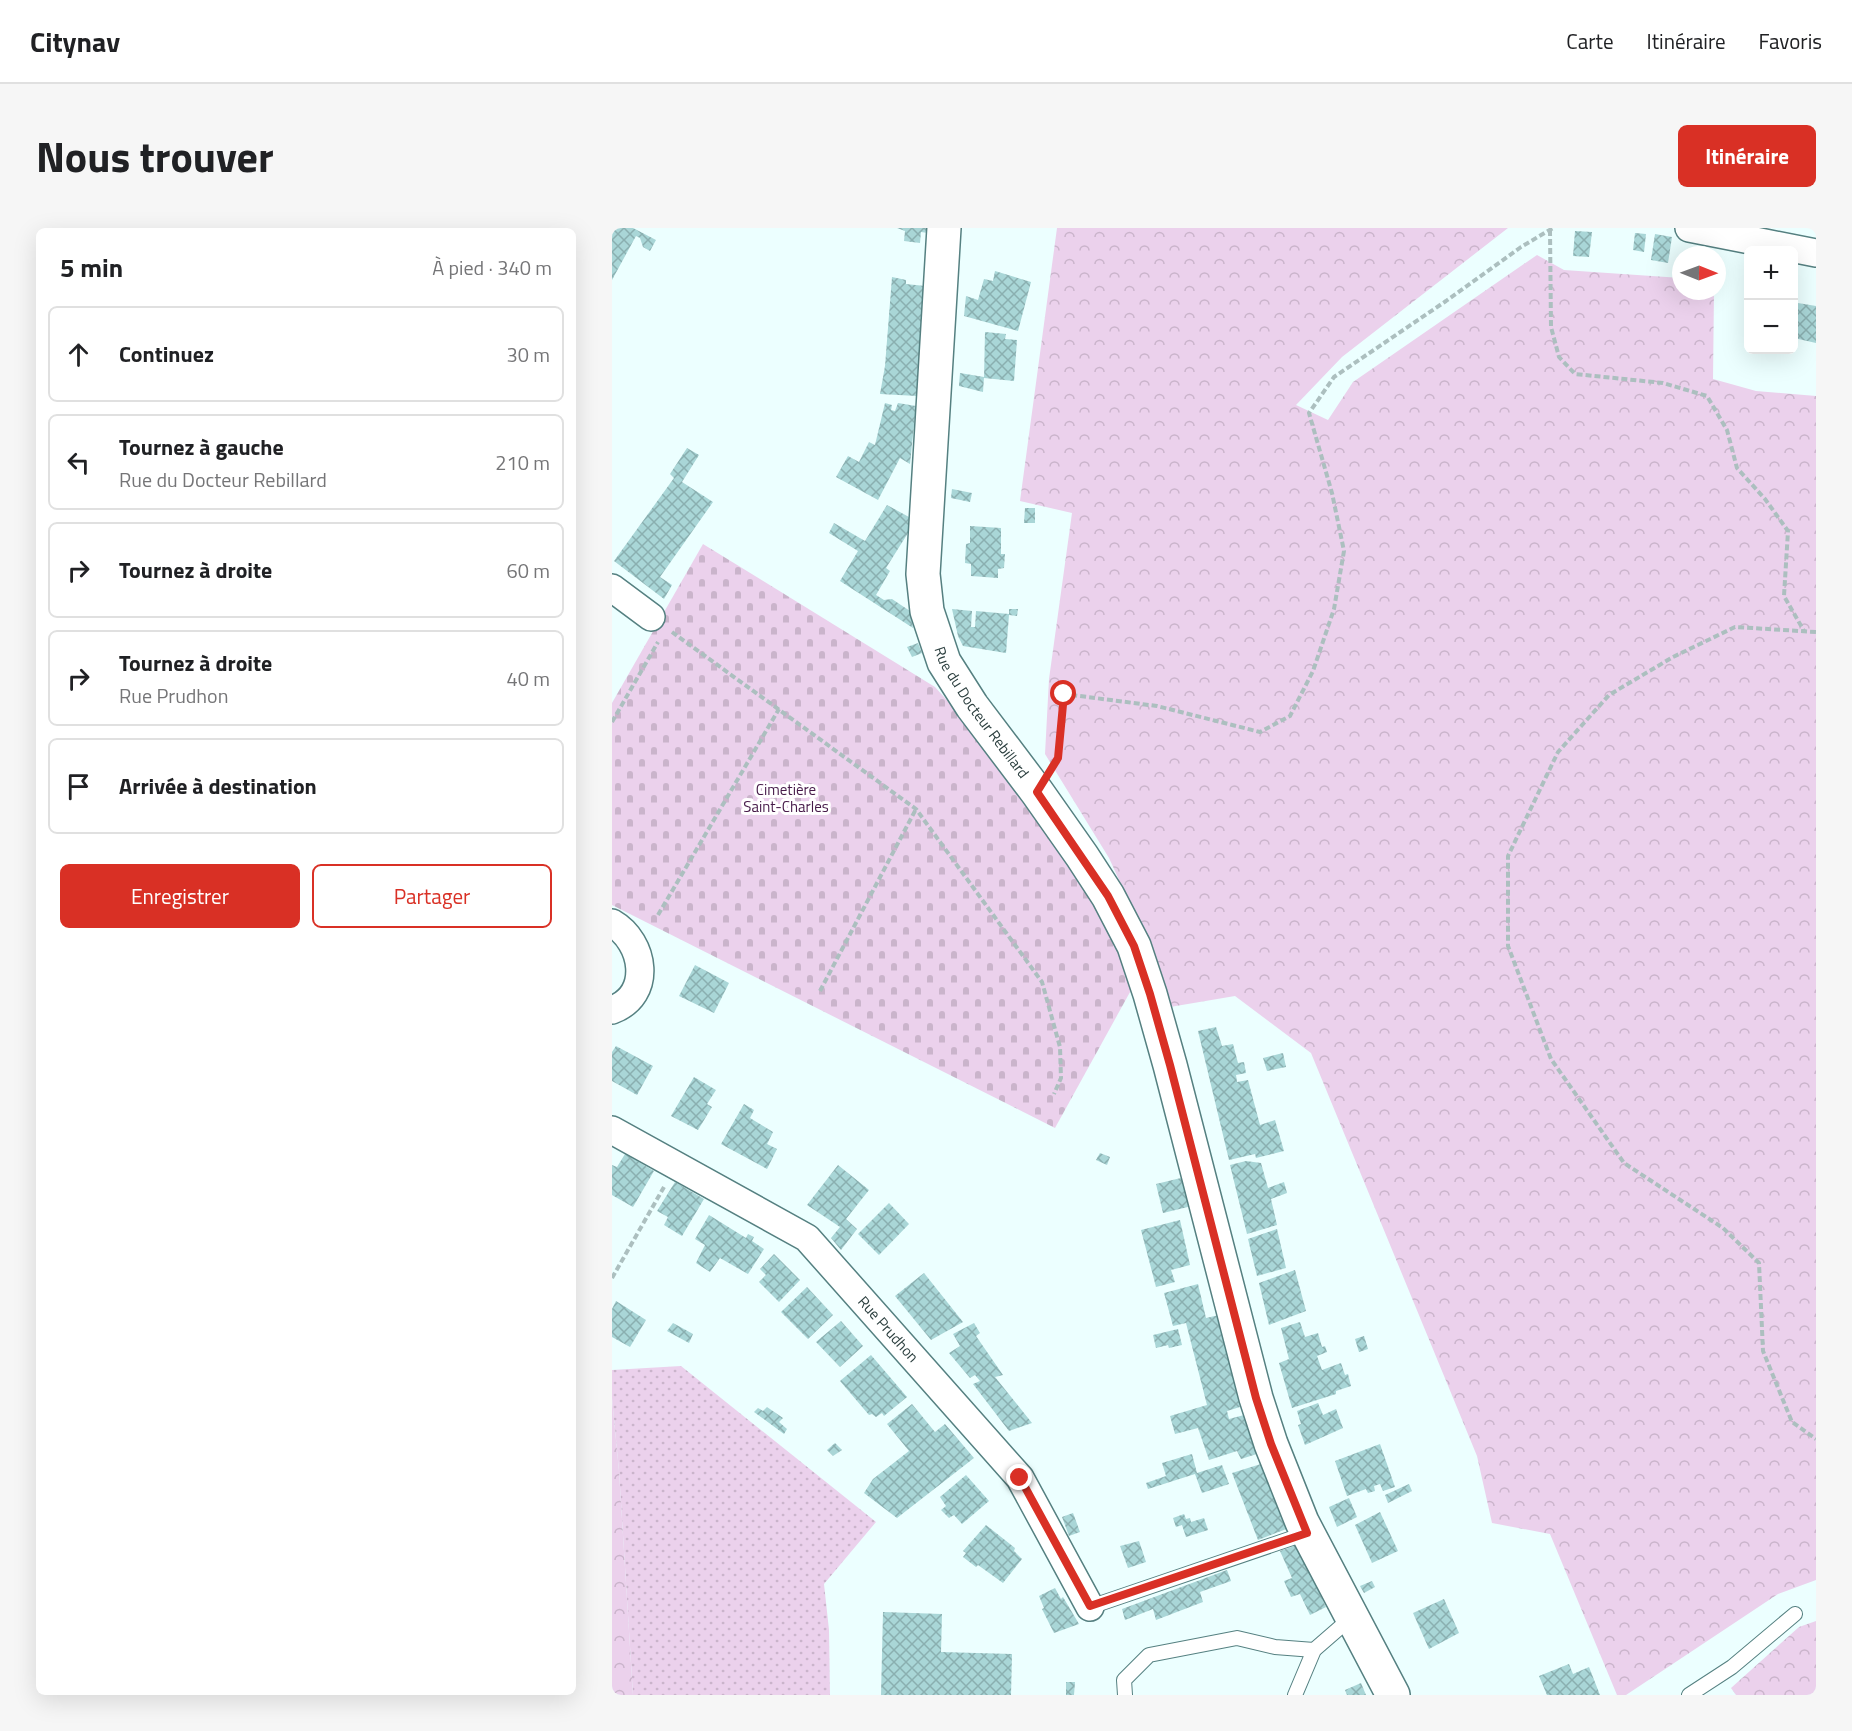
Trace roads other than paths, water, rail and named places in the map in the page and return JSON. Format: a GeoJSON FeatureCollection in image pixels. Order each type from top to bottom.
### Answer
{"type":"FeatureCollection","features":[{"type":"Feature","properties":{"kind":"main road","name":"Rue du Docteur Rebillard"},"geometry":{"type":"LineString","coordinates":[[944,228],[923,574],[927,611],[944,662],[972,706],[1037,792],[1108,896],[1134,946],[1170,1065],[1256,1398],[1271,1444],[1307,1533],[1393,1695]]}},
{"type":"Feature","properties":{"kind":"street"},"geometry":{"type":"LineString","coordinates":[[1689,228],[1816,253]]}},
{"type":"Feature","properties":{"kind":"street"},"geometry":{"type":"LineString","coordinates":[[612,588],[658,622]]}},
{"type":"Feature","properties":{"kind":"street"},"geometry":{"type":"LineString","coordinates":[[612,923],[624,929],[638,953],[639,974],[637,990],[627,1003],[612,1010]]}},
{"type":"Feature","properties":{"kind":"street","name":"Rue Prudhon"},"geometry":{"type":"LineString","coordinates":[[612,1130],[807,1238],[1020,1478],[1090,1606]]}},
{"type":"Feature","properties":{"kind":"lane"},"geometry":{"type":"LineString","coordinates":[[1090,1606],[1307,1533]]}},
{"type":"Feature","properties":{"kind":"lane"},"geometry":{"type":"LineString","coordinates":[[1689,1695],[1732,1667],[1795,1614]]}},
{"type":"Feature","properties":{"kind":"lane"},"geometry":{"type":"LineString","coordinates":[[1295,1695],[1314,1650],[1352,1617]]}},
{"type":"Feature","properties":{"kind":"lane"},"geometry":{"type":"LineString","coordinates":[[1125,1695],[1124,1680],[1149,1655],[1237,1638],[1275,1647],[1314,1650]]}},
{"type":"Feature","properties":{"kind":"park label","name":"Cimetière Saint-Charles"},"geometry":{"type":"Point","coordinates":[786,798]}}]}
